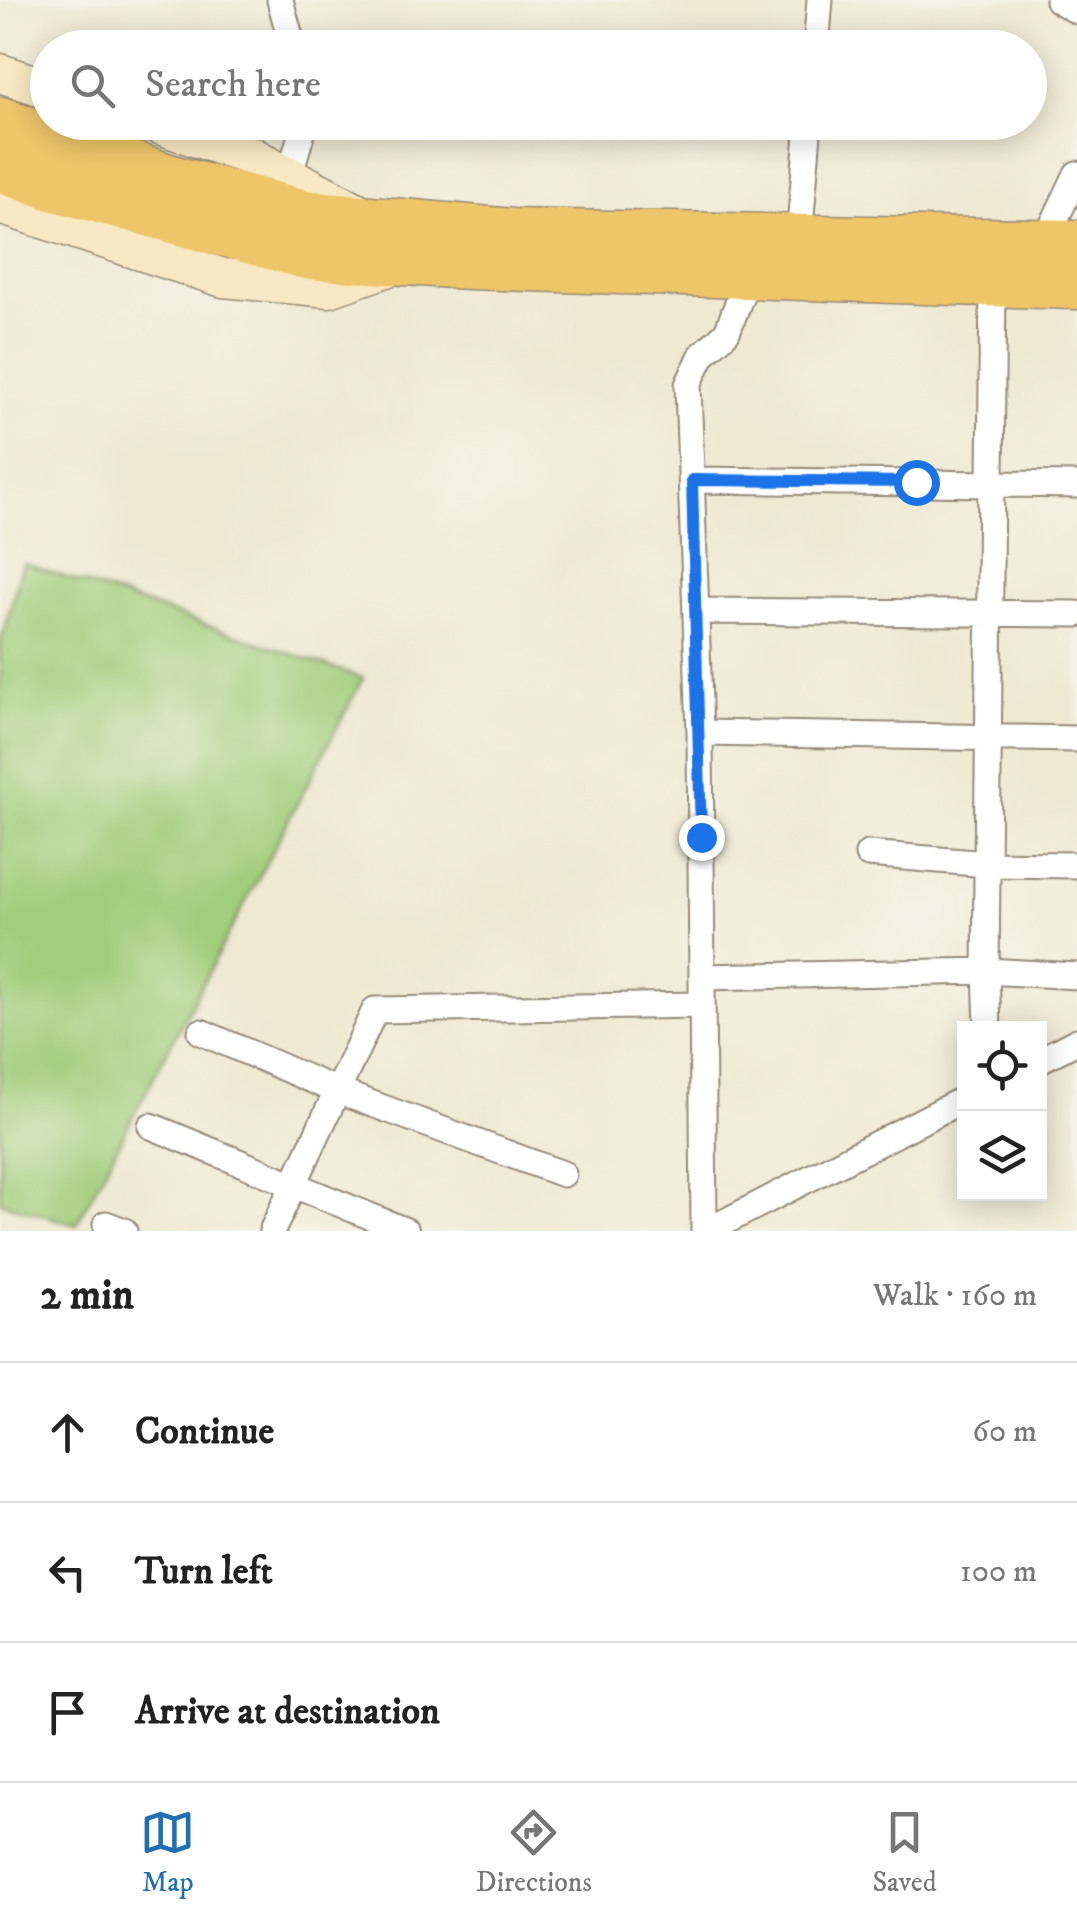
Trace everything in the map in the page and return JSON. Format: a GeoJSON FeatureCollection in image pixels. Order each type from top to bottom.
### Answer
{"type":"FeatureCollection","features":[{"type":"Feature","properties":{"kind":"highway"},"geometry":{"type":"LineString","coordinates":[[0,122],[30,132]]}},
{"type":"Feature","properties":{"kind":"highway"},"geometry":{"type":"LineString","coordinates":[[54,140],[171,179],[304,214],[512,233],[1060,244]]}},
{"type":"Feature","properties":{"kind":"highway"},"geometry":{"type":"LineString","coordinates":[[0,167],[52,186],[307,255],[404,262],[1077,285]]}},
{"type":"Feature","properties":{"kind":"street"},"geometry":{"type":"LineString","coordinates":[[280,0],[288,30]]}},
{"type":"Feature","properties":{"kind":"street"},"geometry":{"type":"LineString","coordinates":[[818,30],[820,0]]}},
{"type":"Feature","properties":{"kind":"street"},"geometry":{"type":"LineString","coordinates":[[1058,0],[1077,11]]}},
{"type":"Feature","properties":{"kind":"street"},"geometry":{"type":"LineString","coordinates":[[0,74],[30,83]]}},
{"type":"Feature","properties":{"kind":"street"},"geometry":{"type":"LineString","coordinates":[[202,140],[253,158],[374,220]]}},
{"type":"Feature","properties":{"kind":"street"},"geometry":{"type":"LineString","coordinates":[[289,176],[300,140]]}},
{"type":"Feature","properties":{"kind":"street"},"geometry":{"type":"LineString","coordinates":[[799,238],[807,140]]}},
{"type":"Feature","properties":{"kind":"street"},"geometry":{"type":"LineString","coordinates":[[1060,244],[1077,174]]}},
{"type":"Feature","properties":{"kind":"street"},"geometry":{"type":"LineString","coordinates":[[0,205],[223,278],[330,288],[404,262]]}},
{"type":"Feature","properties":{"kind":"street"},"geometry":{"type":"LineString","coordinates":[[749,274],[726,332],[702,356],[688,385],[700,733],[704,1230],[957,1102]]}},
{"type":"Feature","properties":{"kind":"street"},"geometry":{"type":"LineString","coordinates":[[988,1021],[992,282]]}},
{"type":"Feature","properties":{"kind":"street"},"geometry":{"type":"LineString","coordinates":[[692,480],[1077,485]]}},
{"type":"Feature","properties":{"kind":"street"},"geometry":{"type":"LineString","coordinates":[[697,611],[1077,614]]}},
{"type":"Feature","properties":{"kind":"street"},"geometry":{"type":"LineString","coordinates":[[700,733],[1077,738]]}},
{"type":"Feature","properties":{"kind":"street"},"geometry":{"type":"LineString","coordinates":[[868,854],[987,864],[1077,865]]}},
{"type":"Feature","properties":{"kind":"street"},"geometry":{"type":"LineString","coordinates":[[702,977],[986,971],[1077,976]]}},
{"type":"Feature","properties":{"kind":"street"},"geometry":{"type":"LineString","coordinates":[[272,1231],[375,1010],[702,1006]]}},
{"type":"Feature","properties":{"kind":"street"},"geometry":{"type":"LineString","coordinates":[[201,1032],[337,1091],[563,1174]]}},
{"type":"Feature","properties":{"kind":"street"},"geometry":{"type":"LineString","coordinates":[[1047,1056],[1077,1041]]}},
{"type":"Feature","properties":{"kind":"street"},"geometry":{"type":"LineString","coordinates":[[151,1126],[406,1231]]}},
{"type":"Feature","properties":{"kind":"green space"},"geometry":{"type":"Polygon","coordinates":[[[23,563],[363,678],[76,1225],[0,1202],[0,643],[23,563]]]}},
{"type":"Feature","properties":{"kind":"route"},"geometry":{"type":"LineString","coordinates":[[701,837],[692,480],[916,482]]}}]}
